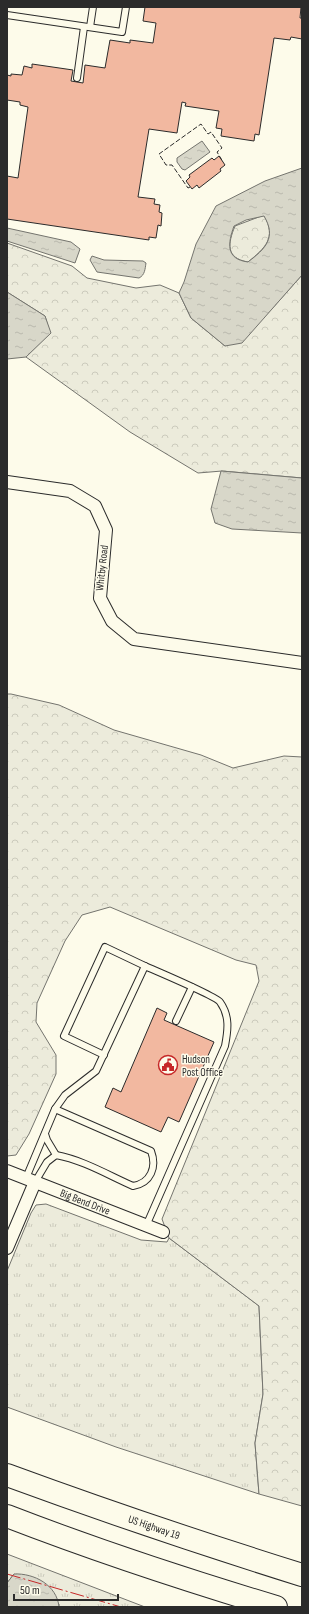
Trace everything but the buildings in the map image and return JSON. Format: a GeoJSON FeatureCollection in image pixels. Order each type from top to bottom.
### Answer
{"type":"FeatureCollection","features":[{"type":"Feature","properties":{"kind":"highway","name":"US Highway 19"},"geometry":{"type":"LineString","coordinates":[[7,1475],[109,1513],[302,1575]]}},
{"type":"Feature","properties":{"kind":"highway"},"geometry":{"type":"LineString","coordinates":[[7,1516],[202,1584],[276,1607],[294,1607]]}},
{"type":"Feature","properties":{"kind":"street","name":"Whitby Road"},"geometry":{"type":"LineString","coordinates":[[7,482],[70,491],[95,506],[106,530],[100,598],[112,622],[134,639],[302,663]]}},
{"type":"Feature","properties":{"kind":"street","name":"Big Bend Drive"},"geometry":{"type":"LineString","coordinates":[[7,1171],[162,1232]]}},
{"type":"Feature","properties":{"kind":"street"},"geometry":{"type":"LineString","coordinates":[[7,1248],[31,1180]]}},
{"type":"Feature","properties":{"kind":"lane"},"geometry":{"type":"LineString","coordinates":[[77,78],[87,27],[93,7]]}},
{"type":"Feature","properties":{"kind":"lane"},"geometry":{"type":"LineString","coordinates":[[7,15],[122,32],[126,7]]}},
{"type":"Feature","properties":{"kind":"lane"},"geometry":{"type":"LineString","coordinates":[[104,1055],[64,1036],[105,947],[219,1000],[226,1013],[228,1031],[225,1046],[146,1226]]}},
{"type":"Feature","properties":{"kind":"lane"},"geometry":{"type":"LineString","coordinates":[[31,1180],[45,1134],[55,1109],[65,1095],[96,1071],[145,966]]}},
{"type":"Feature","properties":{"kind":"lane"},"geometry":{"type":"LineString","coordinates":[[176,1020],[192,987]]}},
{"type":"Feature","properties":{"kind":"lane"},"geometry":{"type":"LineString","coordinates":[[45,1134],[46,1140],[56,1155],[73,1159],[133,1186],[140,1185],[149,1178],[154,1158],[151,1151],[55,1109]]}},
{"type":"Feature","properties":{"kind":"lane"},"geometry":{"type":"LineString","coordinates":[[31,1180],[47,1162],[56,1155]]}},
{"type":"Feature","properties":{"kind":"green space"},"geometry":{"type":"Polygon","coordinates":[[[264,215],[268,223],[269,236],[264,247],[248,262],[235,257],[230,249],[230,244],[235,226],[264,215]]]}},
{"type":"Feature","properties":{"kind":"green space"},"geometry":{"type":"Polygon","coordinates":[[[7,243],[72,266],[87,278],[136,288],[160,285],[179,293],[191,318],[225,346],[269,312],[302,275],[302,478],[222,471],[198,473],[130,432],[26,357],[50,333],[45,316],[7,292],[7,243]]]}},
{"type":"Feature","properties":{"kind":"green space"},"geometry":{"type":"Polygon","coordinates":[[[7,694],[59,705],[114,730],[201,755],[233,768],[284,756],[302,757],[302,1506],[259,1494],[255,1443],[263,1394],[259,1306],[169,1238],[162,1219],[259,981],[256,965],[236,960],[110,907],[82,915],[65,941],[37,1003],[36,1022],[56,1055],[56,1074],[29,1134],[16,1155],[7,1156],[7,694]]]}},
{"type":"Feature","properties":{"kind":"green space"},"geometry":{"type":"Polygon","coordinates":[[[46,1204],[141,1240],[167,1242],[169,1238],[259,1306],[263,1394],[255,1443],[259,1494],[116,1447],[7,1407],[7,1271],[31,1213],[36,1205],[46,1204]]]}},
{"type":"Feature","properties":{"kind":"green space"},"geometry":{"type":"Polygon","coordinates":[[[7,1554],[145,1607],[59,1607],[59,1604],[14,1574],[7,1583],[7,1554]]]}},
{"type":"Feature","properties":{"kind":"water"},"geometry":{"type":"Polygon","coordinates":[[[202,141],[210,152],[185,170],[182,169],[177,162],[177,158],[202,141]]]}},
{"type":"Feature","properties":{"kind":"water"},"geometry":{"type":"Polygon","coordinates":[[[302,168],[302,275],[242,343],[225,346],[191,318],[179,293],[196,244],[216,206],[265,181],[302,168]],[[264,216],[246,220],[234,226],[230,238],[230,249],[235,258],[248,262],[264,248],[269,237],[268,224],[264,216]]]}},
{"type":"Feature","properties":{"kind":"water"},"geometry":{"type":"Polygon","coordinates":[[[7,228],[71,242],[80,249],[75,263],[7,241],[7,228]]]}},
{"type":"Feature","properties":{"kind":"water"},"geometry":{"type":"Polygon","coordinates":[[[92,256],[104,260],[143,261],[146,263],[144,272],[139,278],[97,272],[90,260],[92,256]]]}},
{"type":"Feature","properties":{"kind":"water"},"geometry":{"type":"Polygon","coordinates":[[[7,292],[45,316],[51,333],[26,357],[7,359],[7,292]]]}},
{"type":"Feature","properties":{"kind":"water"},"geometry":{"type":"Polygon","coordinates":[[[221,471],[302,478],[302,533],[232,529],[215,523],[211,509],[221,471]]]}},
{"type":"Feature","properties":{"kind":"water"},"geometry":{"type":"Polygon","coordinates":[[[14,1574],[22,1574],[36,1578],[43,1582],[54,1592],[59,1607],[7,1607],[7,1583],[14,1574]]]}},
{"type":"Feature","properties":{"kind":"fence"},"geometry":{"type":"LineString","coordinates":[[190,187],[188,188],[172,165],[166,165],[159,154],[201,124],[208,134],[211,132],[222,148],[217,152],[223,162]]}},
{"type":"Feature","properties":{"kind":"power"},"geometry":{"type":"LineString","coordinates":[[7,1574],[121,1607]]}},
{"type":"Feature","properties":{"kind":"place","name":"Hudson Post Office"},"geometry":{"type":"Point","coordinates":[168,1065]}}]}
